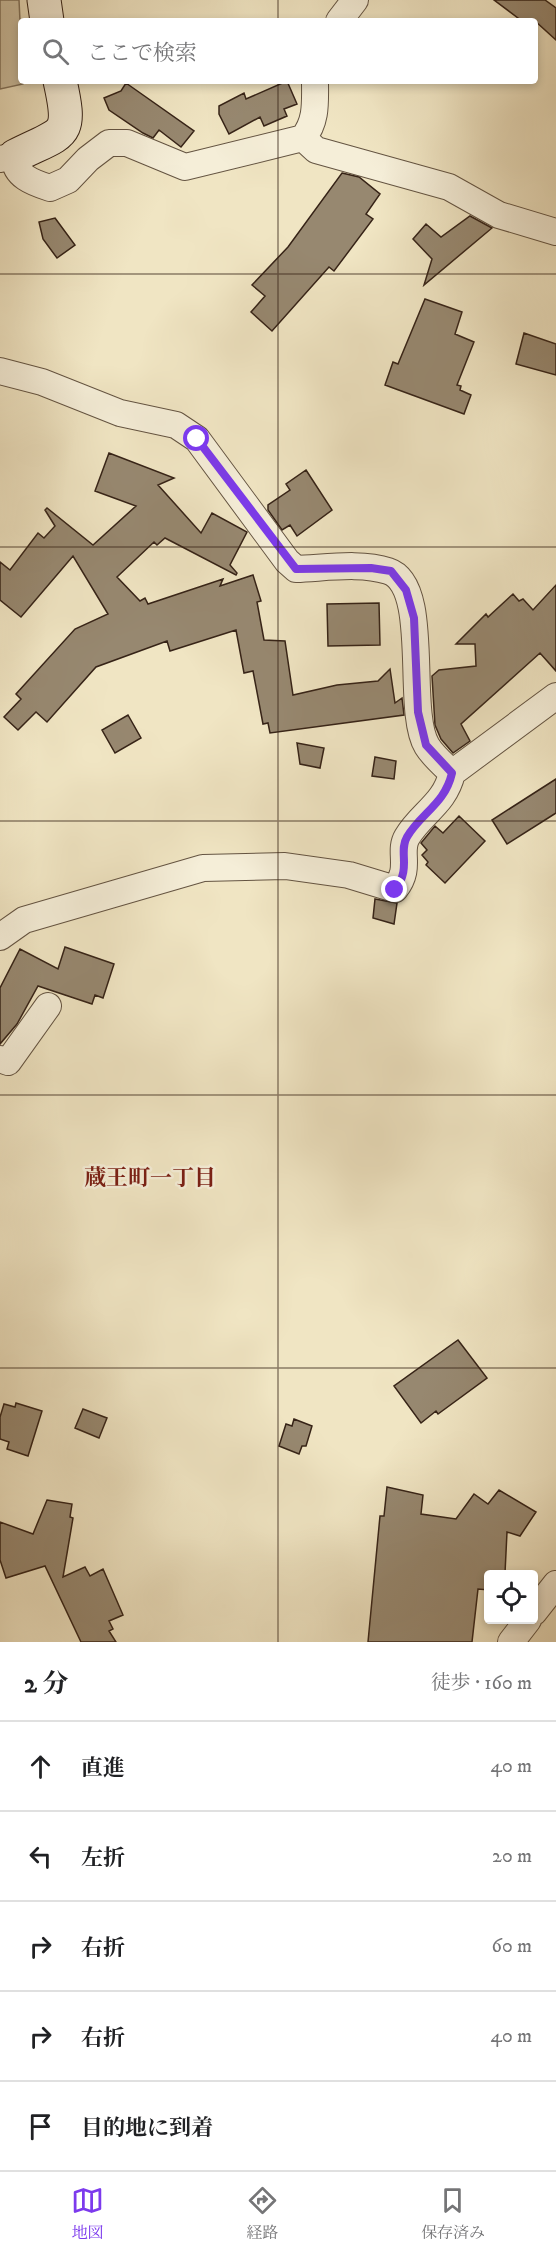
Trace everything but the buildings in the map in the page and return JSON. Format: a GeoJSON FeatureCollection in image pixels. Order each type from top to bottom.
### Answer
{"type":"FeatureCollection","features":[{"type":"Feature","properties":{"kind":"street"},"geometry":{"type":"LineString","coordinates":[[44,0],[47,18]]}},
{"type":"Feature","properties":{"kind":"street"},"geometry":{"type":"LineString","coordinates":[[341,18],[355,0]]}},
{"type":"Feature","properties":{"kind":"street"},"geometry":{"type":"LineString","coordinates":[[61,84],[67,120],[61,133],[8,166],[34,183],[50,188],[68,180],[88,159],[109,143],[127,142],[185,167],[303,138],[312,128],[315,84]]}},
{"type":"Feature","properties":{"kind":"street"},"geometry":{"type":"LineString","coordinates":[[303,138],[316,150],[449,187],[499,215],[556,232]]}},
{"type":"Feature","properties":{"kind":"street"},"geometry":{"type":"LineString","coordinates":[[0,371],[42,382],[120,413],[176,425],[190,434],[197,439],[296,569],[371,568],[391,571],[406,590],[414,618],[418,712],[426,745],[452,773]]}},
{"type":"Feature","properties":{"kind":"street"},"geometry":{"type":"LineString","coordinates":[[0,937],[24,920],[203,868],[285,866],[350,875],[395,890],[403,879],[406,838],[449,788],[452,773],[556,696]]}},
{"type":"Feature","properties":{"kind":"street"},"geometry":{"type":"LineString","coordinates":[[0,1059],[8,1062],[48,1006]]}},
{"type":"Feature","properties":{"kind":"street"},"geometry":{"type":"LineString","coordinates":[[538,1607],[555,1588]]}},
{"type":"Feature","properties":{"kind":"street"},"geometry":{"type":"LineString","coordinates":[[511,1642],[525,1624]]}},
{"type":"Feature","properties":{"kind":"shaded area"},"geometry":{"type":"Polygon","coordinates":[[[0,0],[19,0],[18,84],[23,84],[0,89],[0,0]]]}},
{"type":"Feature","properties":{"kind":"district","name":"蔵王町一丁目"},"geometry":{"type":"Point","coordinates":[150,1177]}},
{"type":"Feature","properties":{"kind":"route"},"geometry":{"type":"LineString","coordinates":[[197,439],[287,561],[296,569],[371,568],[391,571],[406,590],[414,618],[418,712],[426,745],[452,773],[449,788],[406,838],[403,879],[395,890]]}}]}
